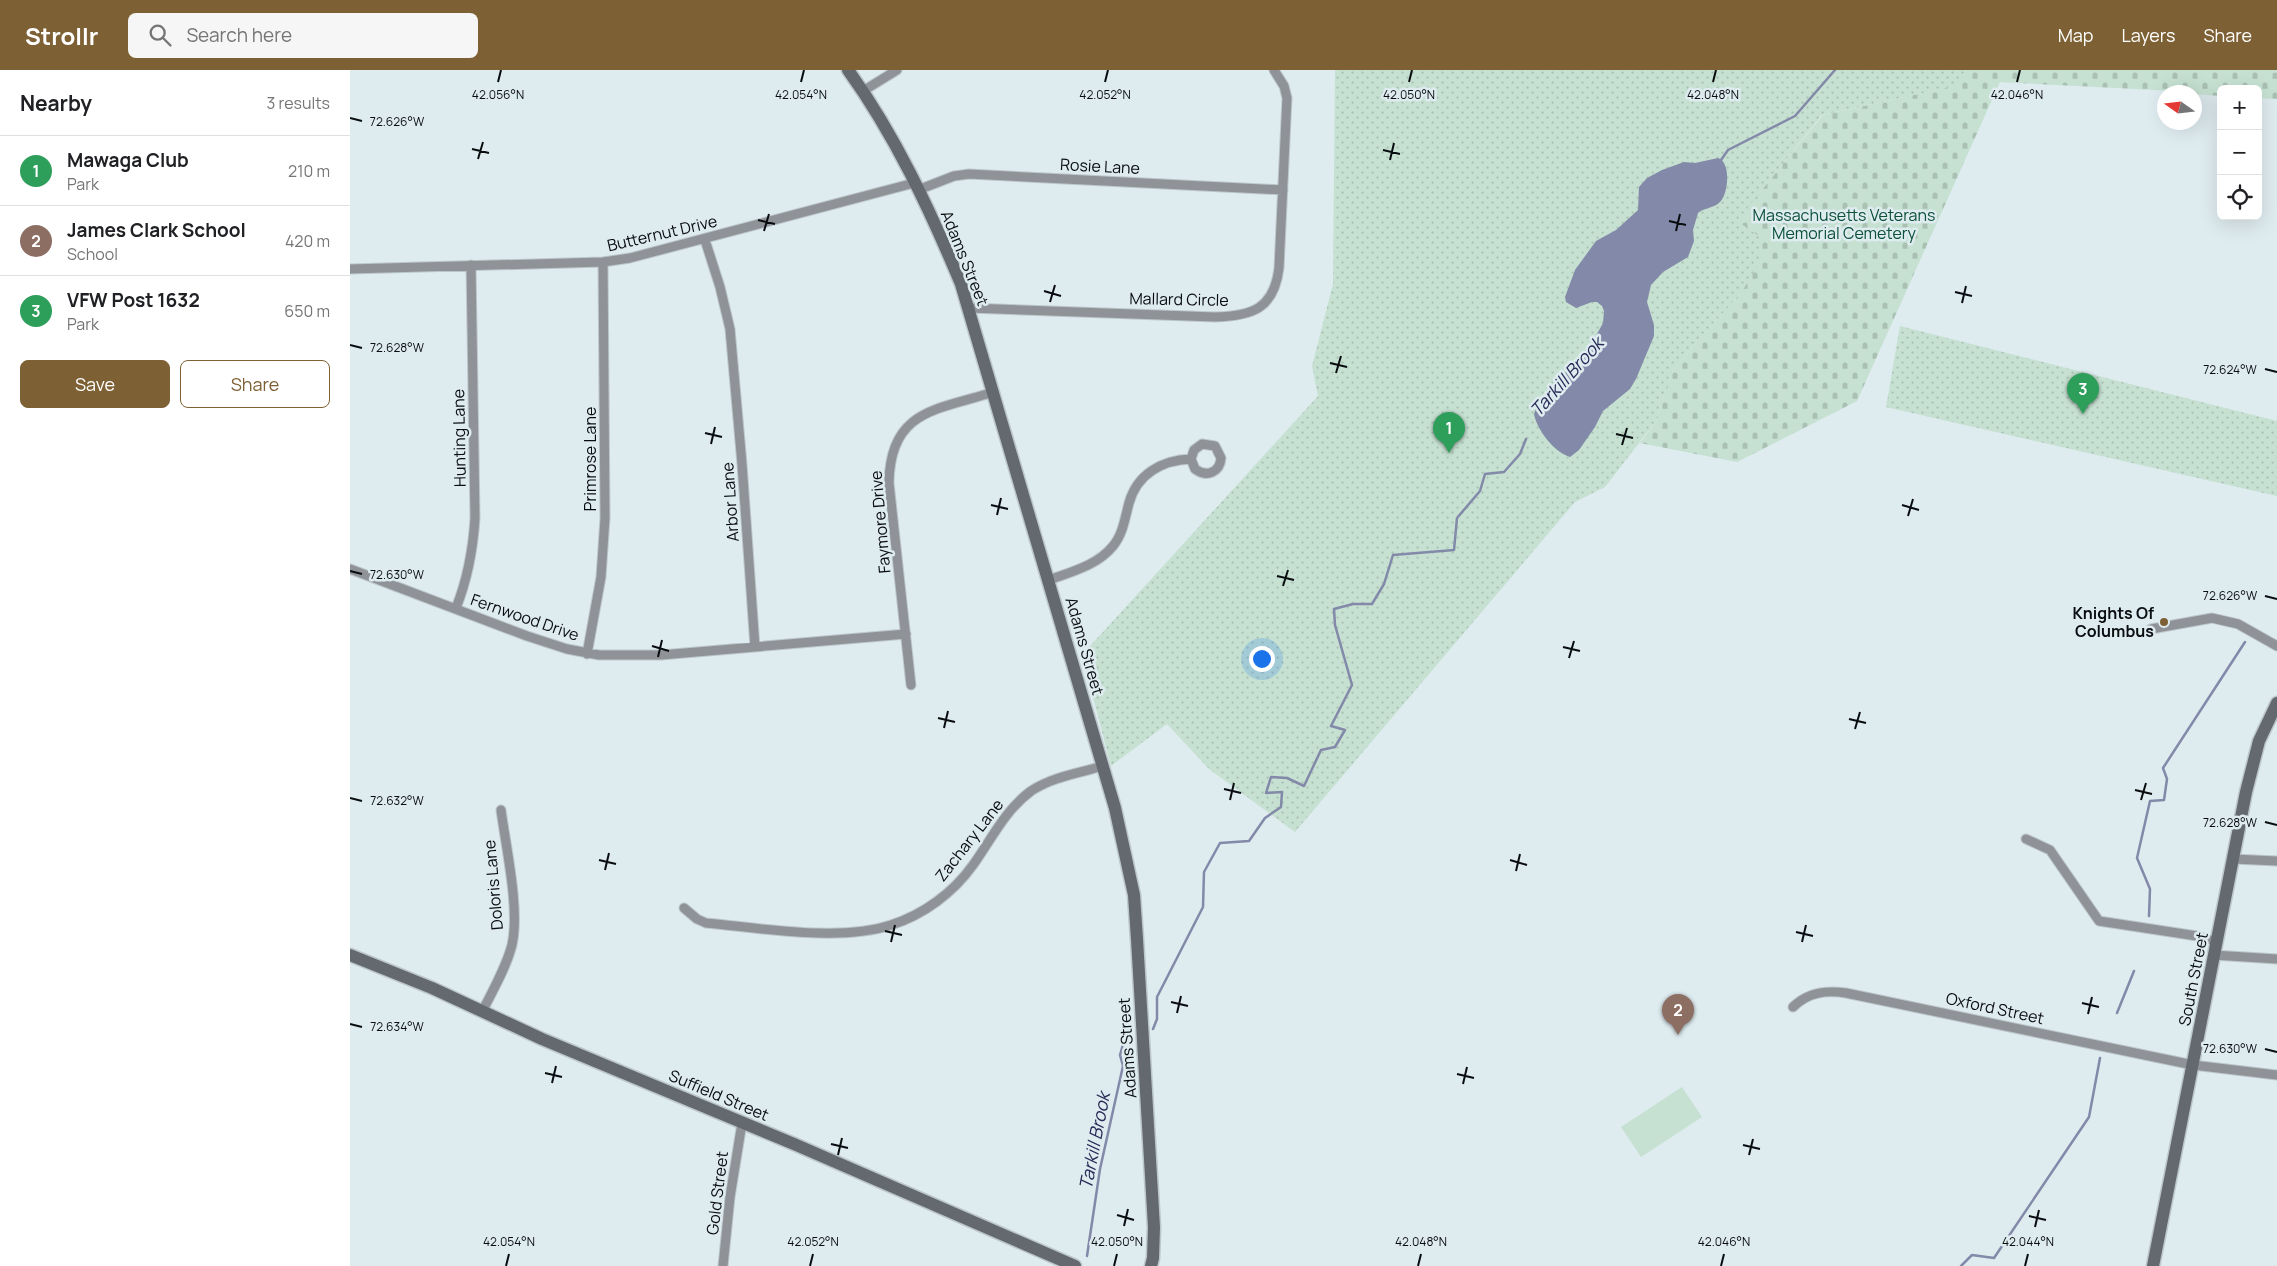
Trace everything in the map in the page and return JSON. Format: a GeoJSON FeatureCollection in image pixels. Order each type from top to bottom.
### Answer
{"type":"FeatureCollection","features":[{"type":"Feature","properties":{"kind":"street","name":"Adams Street"},"geometry":{"type":"LineString","coordinates":[[848,70],[863,91],[916,187],[949,254],[969,308],[1103,766],[1127,858],[1134,895],[1154,1227],[1151,1266]]}},
{"type":"Feature","properties":{"kind":"street"},"geometry":{"type":"LineString","coordinates":[[863,91],[897,70]]}},
{"type":"Feature","properties":{"kind":"street","name":"Mallard Circle"},"geometry":{"type":"LineString","coordinates":[[969,308],[1214,317],[1251,312],[1260,308],[1268,300],[1276,284],[1283,190],[1287,98],[1284,86],[1274,70]]}},
{"type":"Feature","properties":{"kind":"street","name":"Rosie Lane"},"geometry":{"type":"LineString","coordinates":[[916,187],[954,176],[969,174],[1283,190]]}},
{"type":"Feature","properties":{"kind":"street","name":"Butternut Drive"},"geometry":{"type":"LineString","coordinates":[[350,269],[603,262],[630,258],[916,187]]}},
{"type":"Feature","properties":{"kind":"street","name":"Arbor Lane"},"geometry":{"type":"LineString","coordinates":[[705,240],[720,287],[730,329],[742,454],[756,647]]}},
{"type":"Feature","properties":{"kind":"street","name":"Primrose Lane"},"geometry":{"type":"LineString","coordinates":[[587,654],[601,577],[605,518],[603,262]]}},
{"type":"Feature","properties":{"kind":"street","name":"Hunting Lane"},"geometry":{"type":"LineString","coordinates":[[456,608],[465,587],[470,567],[475,518],[471,265]]}},
{"type":"Feature","properties":{"kind":"street","name":"Faymore Drive"},"geometry":{"type":"LineString","coordinates":[[911,685],[889,483],[890,460],[894,444],[905,428],[922,415],[994,392]]}},
{"type":"Feature","properties":{"kind":"street"},"geometry":{"type":"LineString","coordinates":[[1049,580],[1096,561],[1112,548],[1122,529],[1132,496],[1145,475],[1163,464],[1191,459]]}},
{"type":"Feature","properties":{"kind":"street","name":"Fernwood Drive"},"geometry":{"type":"LineString","coordinates":[[350,569],[527,636],[587,654],[637,656],[906,634]]}},
{"type":"Feature","properties":{"kind":"street"},"geometry":{"type":"LineString","coordinates":[[2151,629],[2212,618],[2238,624],[2277,646]]}},
{"type":"Feature","properties":{"kind":"street","name":"South Street"},"geometry":{"type":"LineString","coordinates":[[2153,1266],[2256,749],[2277,703]]}},
{"type":"Feature","properties":{"kind":"street","name":"Zachary Lane"},"geometry":{"type":"LineString","coordinates":[[684,908],[701,922],[716,924],[834,934],[853,933],[891,926],[926,909],[959,883],[1006,816],[1026,795],[1050,781],[1103,766]]}},
{"type":"Feature","properties":{"kind":"street","name":"Doloris Lane"},"geometry":{"type":"LineString","coordinates":[[482,1012],[503,970],[512,944],[514,925],[511,883],[501,810]]}},
{"type":"Feature","properties":{"kind":"street"},"geometry":{"type":"LineString","coordinates":[[2026,839],[2050,850],[2099,921],[2197,936],[2217,942]]}},
{"type":"Feature","properties":{"kind":"street"},"geometry":{"type":"LineString","coordinates":[[2233,859],[2277,862]]}},
{"type":"Feature","properties":{"kind":"street","name":"Suffield Street"},"geometry":{"type":"LineString","coordinates":[[350,955],[542,1039],[638,1078],[1075,1266]]}},
{"type":"Feature","properties":{"kind":"street"},"geometry":{"type":"LineString","coordinates":[[2214,955],[2277,959]]}},
{"type":"Feature","properties":{"kind":"street","name":"Oxford Street"},"geometry":{"type":"LineString","coordinates":[[1793,1007],[1804,998],[1818,993],[1846,993],[2193,1065],[2277,1075]]}},
{"type":"Feature","properties":{"kind":"street","name":"Gold Street"},"geometry":{"type":"LineString","coordinates":[[723,1266],[730,1197],[742,1123]]}},
{"type":"Feature","properties":{"kind":"green space"},"geometry":{"type":"Polygon","coordinates":[[[1335,70],[1965,70],[1960,85],[1822,115],[1737,221],[1760,237],[1761,260],[1741,293],[1671,373],[1656,421],[1605,487],[1575,502],[1295,832],[1209,769],[1167,724],[1111,766],[1082,655],[1318,396],[1312,366],[1333,284],[1335,70]]]}},
{"type":"Feature","properties":{"kind":"green space","name":"Massachusetts Veterans Memorial Cemetery"},"geometry":{"type":"Polygon","coordinates":[[[1965,70],[2277,70],[2277,99],[2262,98],[2262,85],[2217,85],[2217,96],[2202,95],[2202,85],[2157,85],[2157,90],[2000,82],[1857,401],[1737,462],[1640,443],[1656,421],[1671,373],[1741,293],[1759,248],[1759,237],[1736,221],[1823,115],[1959,85],[1965,70]]]}},
{"type":"Feature","properties":{"kind":"green space"},"geometry":{"type":"Polygon","coordinates":[[[1900,326],[2277,421],[2277,496],[1886,407],[1900,326]]]}},
{"type":"Feature","properties":{"kind":"green space"},"geometry":{"type":"Polygon","coordinates":[[[1682,1087],[1702,1117],[1641,1157],[1621,1127],[1682,1087]]]}},
{"type":"Feature","properties":{"kind":"water"},"geometry":{"type":"Polygon","coordinates":[[[1718,158],[1722,161],[1727,172],[1725,194],[1719,203],[1698,213],[1693,230],[1694,241],[1688,257],[1663,272],[1651,285],[1647,302],[1654,325],[1654,336],[1636,379],[1630,389],[1603,411],[1595,427],[1579,450],[1570,457],[1564,454],[1547,440],[1534,414],[1538,403],[1592,343],[1603,323],[1604,311],[1597,302],[1576,308],[1566,302],[1565,297],[1575,270],[1596,241],[1616,230],[1638,210],[1639,187],[1647,178],[1684,162],[1695,163],[1718,158]]]}},
{"type":"Feature","properties":{"kind":"waterway","name":"Tarkill Brook"},"geometry":{"type":"LineString","coordinates":[[1721,160],[1728,150],[1795,116],[1835,70]]}},
{"type":"Feature","properties":{"kind":"waterway","name":"Tarkill Brook"},"geometry":{"type":"LineString","coordinates":[[1153,1029],[1157,1019],[1157,997],[1203,907],[1204,872],[1220,843],[1249,841],[1265,818],[1281,807],[1282,792],[1266,793],[1271,777],[1287,778],[1304,786],[1321,750],[1335,747],[1345,730],[1331,726],[1352,685],[1335,625],[1334,609],[1353,604],[1372,604],[1384,584],[1393,555],[1454,550],[1457,518],[1480,491],[1485,474],[1504,472],[1520,454],[1526,439]]}},
{"type":"Feature","properties":{"kind":"waterway"},"geometry":{"type":"LineString","coordinates":[[2149,916],[2150,889],[2137,858],[2150,801],[2164,800],[2167,779],[2163,768],[2245,642]]}},
{"type":"Feature","properties":{"kind":"waterway"},"geometry":{"type":"LineString","coordinates":[[2117,1013],[2134,971]]}},
{"type":"Feature","properties":{"kind":"waterway","name":"Tarkill Brook"},"geometry":{"type":"LineString","coordinates":[[1087,1256],[1100,1169],[1123,1066],[1120,1055],[1124,1041],[1134,1039]]}},
{"type":"Feature","properties":{"kind":"waterway"},"geometry":{"type":"LineString","coordinates":[[1961,1266],[1972,1255],[1994,1258],[2089,1117],[2100,1058]]}},
{"type":"Feature","properties":{"kind":"place","name":"VFW Post 1632"},"geometry":{"type":"Point","coordinates":[2083,414]}},
{"type":"Feature","properties":{"kind":"place","name":"Mawaga Club"},"geometry":{"type":"Point","coordinates":[1449,453]}},
{"type":"Feature","properties":{"kind":"place","name":"Knights Of Columbus"},"geometry":{"type":"Point","coordinates":[2164,622]}},
{"type":"Feature","properties":{"kind":"place","name":"James Clark School"},"geometry":{"type":"Point","coordinates":[1678,1035]}}]}
